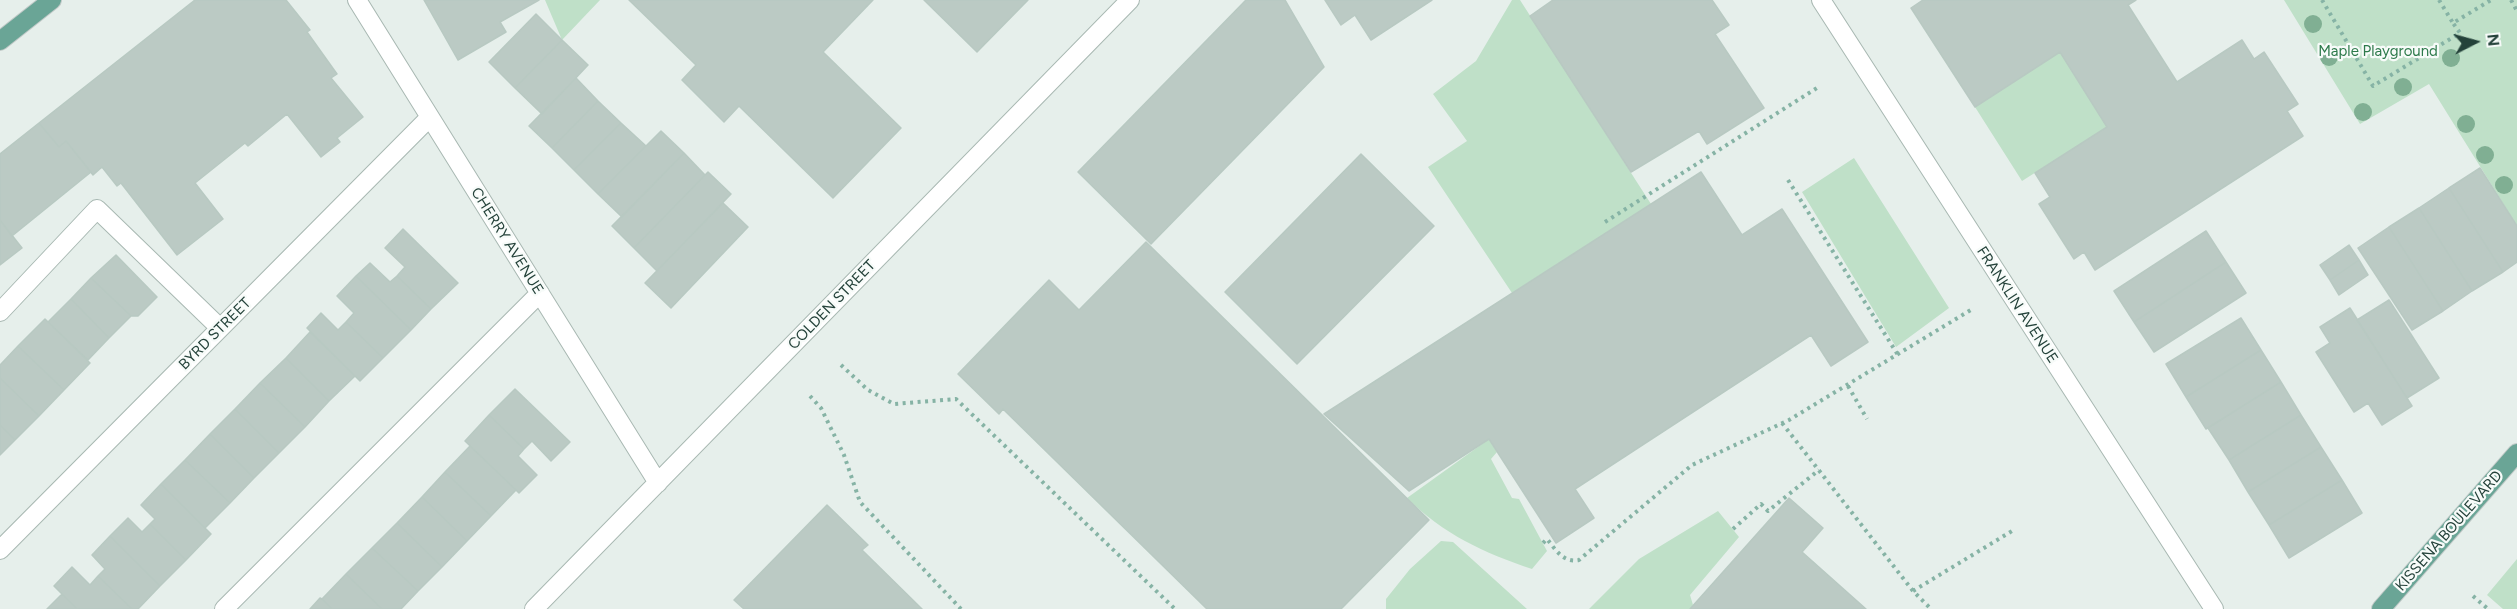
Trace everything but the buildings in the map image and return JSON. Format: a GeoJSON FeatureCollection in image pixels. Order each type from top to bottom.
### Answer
{"type":"FeatureCollection","features":[{"type":"Feature","properties":{"kind":"main road"},"geometry":{"type":"LineString","coordinates":[[0,41],[52,0]]}},
{"type":"Feature","properties":{"kind":"main road","name":"KISSENA BOULEVARD"},"geometry":{"type":"LineString","coordinates":[[2381,609],[2517,453]]}},
{"type":"Feature","properties":{"kind":"street","name":"CHERRY AVENUE"},"geometry":{"type":"LineString","coordinates":[[357,0],[657,483]]}},
{"type":"Feature","properties":{"kind":"street","name":"COLDEN STREET"},"geometry":{"type":"LineString","coordinates":[[534,609],[1130,0]]}},
{"type":"Feature","properties":{"kind":"street","name":"FRANKLIN AVENUE"},"geometry":{"type":"LineString","coordinates":[[1821,0],[2214,609]]}},
{"type":"Feature","properties":{"kind":"street","name":"BYRD STREET"},"geometry":{"type":"LineString","coordinates":[[0,550],[430,117]]}},
{"type":"Feature","properties":{"kind":"street"},"geometry":{"type":"LineString","coordinates":[[0,312],[97,209],[220,328]]}},
{"type":"Feature","properties":{"kind":"street"},"geometry":{"type":"LineString","coordinates":[[224,609],[540,293]]}},
{"type":"Feature","properties":{"kind":"path"},"geometry":{"type":"LineString","coordinates":[[2322,0],[2373,86],[2460,33],[2439,0]]}},
{"type":"Feature","properties":{"kind":"path"},"geometry":{"type":"LineString","coordinates":[[2453,23],[2491,0]]}},
{"type":"Feature","properties":{"kind":"path"},"geometry":{"type":"LineString","coordinates":[[2511,0],[2517,11]]}},
{"type":"Feature","properties":{"kind":"path"},"geometry":{"type":"LineString","coordinates":[[1605,222],[1820,86]]}},
{"type":"Feature","properties":{"kind":"path"},"geometry":{"type":"LineString","coordinates":[[1788,180],[1898,355]]}},
{"type":"Feature","properties":{"kind":"path"},"geometry":{"type":"LineString","coordinates":[[1543,543],[1547,539],[1562,556],[1571,561],[1579,560],[1692,465],[1782,423],[1848,386],[1974,308]]}},
{"type":"Feature","properties":{"kind":"path"},"geometry":{"type":"LineString","coordinates":[[841,365],[868,390],[894,404],[956,399],[1175,609]]}},
{"type":"Feature","properties":{"kind":"path"},"geometry":{"type":"LineString","coordinates":[[1848,386],[1867,419]]}},
{"type":"Feature","properties":{"kind":"path"},"geometry":{"type":"LineString","coordinates":[[810,396],[821,408],[844,455],[860,502],[961,609]]}},
{"type":"Feature","properties":{"kind":"path"},"geometry":{"type":"LineString","coordinates":[[1782,423],[1913,591],[1931,609]]}},
{"type":"Feature","properties":{"kind":"path"},"geometry":{"type":"LineString","coordinates":[[1733,529],[1761,504],[1768,511],[1819,470]]}},
{"type":"Feature","properties":{"kind":"path"},"geometry":{"type":"LineString","coordinates":[[1913,591],[2012,531]]}},
{"type":"Feature","properties":{"kind":"path"},"geometry":{"type":"LineString","coordinates":[[2473,596],[2488,609]]}},
{"type":"Feature","properties":{"kind":"green space"},"geometry":{"type":"Polygon","coordinates":[[[545,0],[600,0],[562,40],[545,0]]]}},
{"type":"Feature","properties":{"kind":"green space"},"geometry":{"type":"Polygon","coordinates":[[[1512,0],[1520,0],[1651,204],[1512,293],[1428,167],[1467,141],[1433,94],[1476,61],[1512,0]]]}},
{"type":"Feature","properties":{"kind":"green space","name":"Maple Playground"},"geometry":{"type":"Polygon","coordinates":[[[2284,0],[2517,0],[2517,226],[2429,84],[2360,124],[2284,0]]]}},
{"type":"Feature","properties":{"kind":"green space"},"geometry":{"type":"Polygon","coordinates":[[[2060,52],[2107,127],[2022,181],[1975,107],[2060,52]]]}},
{"type":"Feature","properties":{"kind":"green space"},"geometry":{"type":"Polygon","coordinates":[[[1854,158],[1949,308],[1896,347],[1802,192],[1854,158]]]}},
{"type":"Feature","properties":{"kind":"green space"},"geometry":{"type":"Polygon","coordinates":[[[1489,439],[1497,452],[1491,459],[1512,498],[1519,499],[1547,551],[1532,569],[1465,541],[1435,522],[1407,498],[1489,439]]]}},
{"type":"Feature","properties":{"kind":"green space"},"geometry":{"type":"Polygon","coordinates":[[[1718,511],[1739,537],[1690,595],[1693,605],[1690,609],[1589,609],[1639,559],[1718,511]]]}},
{"type":"Feature","properties":{"kind":"green space"},"geometry":{"type":"Polygon","coordinates":[[[1441,541],[1453,542],[1527,609],[1386,609],[1386,599],[1410,569],[1441,541]]]}},
{"type":"Feature","properties":{"kind":"green space"},"geometry":{"type":"Polygon","coordinates":[[[2517,559],[2517,609],[2503,609],[2487,595],[2517,559]]]}}]}
